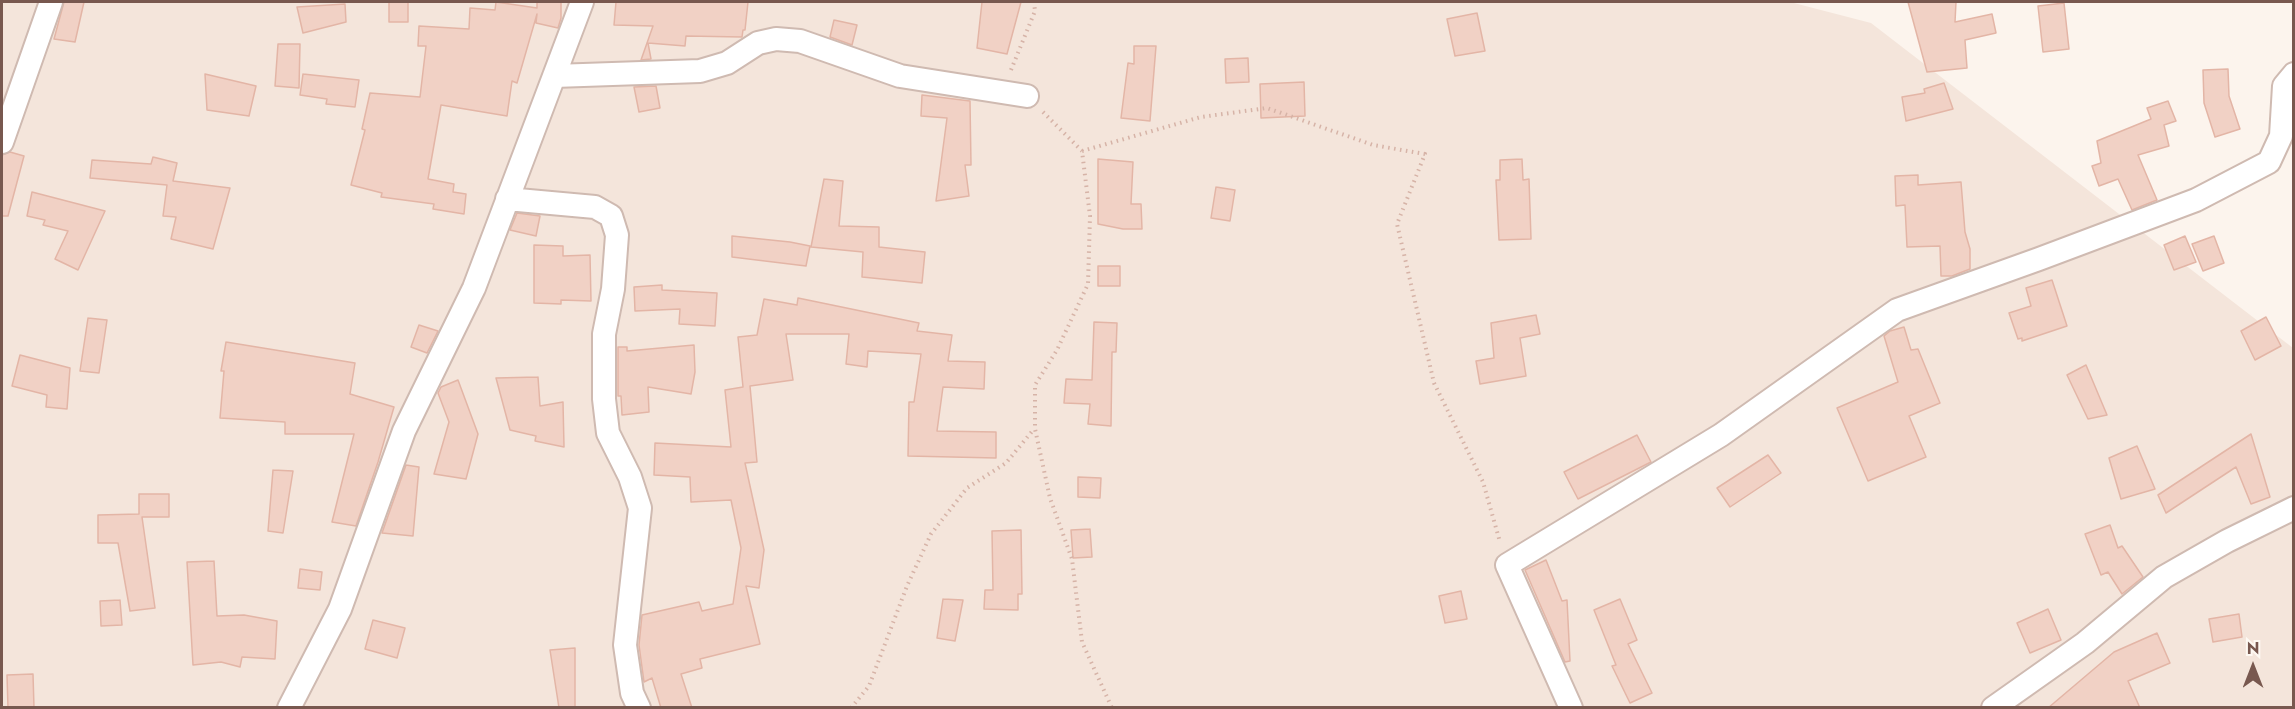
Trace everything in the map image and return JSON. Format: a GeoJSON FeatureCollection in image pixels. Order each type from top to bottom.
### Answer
{"type":"FeatureCollection","features":[{"type":"Feature","properties":{"kind":"street"},"geometry":{"type":"LineString","coordinates":[[2,142],[51,2]]}},
{"type":"Feature","properties":{"kind":"street"},"geometry":{"type":"LineString","coordinates":[[290,708],[340,609],[404,431],[474,288],[582,2]]}},
{"type":"Feature","properties":{"kind":"street"},"geometry":{"type":"LineString","coordinates":[[554,76],[700,71],[727,63],[758,43],[776,39],[800,41],[900,76],[1027,96]]}},
{"type":"Feature","properties":{"kind":"street"},"geometry":{"type":"LineString","coordinates":[[1571,708],[1507,566],[1721,435],[1896,310],[2039,260],[2196,200],[2268,162],[2281,136],[2284,86],[2294,74]]}},
{"type":"Feature","properties":{"kind":"street"},"geometry":{"type":"LineString","coordinates":[[507,199],[595,207],[611,216],[617,235],[613,289],[604,334],[603,399],[608,433],[630,477],[640,508],[625,645],[632,693],[639,708]]}},
{"type":"Feature","properties":{"kind":"street"},"geometry":{"type":"LineString","coordinates":[[1993,708],[2085,643],[2164,577],[2227,541],[2294,508]]}},
{"type":"Feature","properties":{"kind":"path"},"geometry":{"type":"LineString","coordinates":[[1034,2],[1035,11],[1009,74],[1027,96],[1082,151],[1090,216],[1088,284],[1058,350],[1035,385],[1035,429],[1050,498],[1072,559],[1082,642],[1112,708]]}},
{"type":"Feature","properties":{"kind":"path"},"geometry":{"type":"LineString","coordinates":[[1082,151],[1201,117],[1267,108],[1373,145],[1425,154],[1397,224],[1434,383],[1483,482],[1507,566]]}},
{"type":"Feature","properties":{"kind":"path"},"geometry":{"type":"LineString","coordinates":[[851,708],[869,686],[907,586],[931,534],[967,488],[1006,463],[1035,429]]}},
{"type":"Feature","properties":{"kind":"shaded area"},"geometry":{"type":"Polygon","coordinates":[[[2,2],[1790,2],[1871,23],[2293,348],[2293,707],[2,707],[2,2]]]}},
{"type":"Feature","properties":{"kind":"building"},"geometry":{"type":"Polygon","coordinates":[[[64,2],[84,2],[75,42],[54,39],[64,2]]]}},
{"type":"Feature","properties":{"kind":"building"},"geometry":{"type":"Polygon","coordinates":[[[389,2],[408,2],[408,22],[389,22],[389,2]]]}},
{"type":"Feature","properties":{"kind":"building"},"geometry":{"type":"Polygon","coordinates":[[[496,2],[537,8],[537,2],[561,2],[561,18],[558,28],[536,23],[537,14],[517,83],[512,81],[507,116],[441,105],[428,179],[454,184],[453,192],[466,194],[464,214],[433,209],[434,204],[381,197],[382,193],[351,185],[365,130],[362,129],[370,93],[420,97],[426,46],[418,46],[419,26],[469,29],[470,8],[495,10],[496,2]]]}},
{"type":"Feature","properties":{"kind":"building"},"geometry":{"type":"Polygon","coordinates":[[[616,2],[748,2],[745,30],[743,30],[742,37],[686,36],[685,46],[648,43],[651,59],[641,60],[653,26],[614,25],[616,2]]]}},
{"type":"Feature","properties":{"kind":"building"},"geometry":{"type":"Polygon","coordinates":[[[982,2],[1021,2],[1007,54],[977,48],[982,2]]]}},
{"type":"Feature","properties":{"kind":"building"},"geometry":{"type":"Polygon","coordinates":[[[1908,2],[1956,2],[1955,22],[1992,14],[1996,33],[1965,40],[1967,68],[1927,72],[1908,2]]]}},
{"type":"Feature","properties":{"kind":"building"},"geometry":{"type":"Polygon","coordinates":[[[2064,3],[2069,49],[2043,52],[2038,6],[2064,3]]]}},
{"type":"Feature","properties":{"kind":"building"},"geometry":{"type":"Polygon","coordinates":[[[345,4],[346,22],[303,33],[297,7],[345,4]]]}},
{"type":"Feature","properties":{"kind":"building"},"geometry":{"type":"Polygon","coordinates":[[[1477,13],[1485,51],[1455,56],[1447,19],[1477,13]]]}},
{"type":"Feature","properties":{"kind":"building"},"geometry":{"type":"Polygon","coordinates":[[[834,20],[857,25],[852,45],[830,37],[834,20]]]}},
{"type":"Feature","properties":{"kind":"building"},"geometry":{"type":"Polygon","coordinates":[[[278,44],[300,44],[299,88],[275,86],[278,44]]]}},
{"type":"Feature","properties":{"kind":"building"},"geometry":{"type":"Polygon","coordinates":[[[1134,46],[1156,46],[1150,121],[1121,118],[1128,63],[1134,64],[1134,46]]]}},
{"type":"Feature","properties":{"kind":"building"},"geometry":{"type":"Polygon","coordinates":[[[1248,58],[1249,82],[1226,83],[1225,59],[1248,58]]]}},
{"type":"Feature","properties":{"kind":"building"},"geometry":{"type":"Polygon","coordinates":[[[2228,69],[2229,96],[2240,129],[2215,137],[2204,103],[2203,70],[2228,69]]]}},
{"type":"Feature","properties":{"kind":"building"},"geometry":{"type":"Polygon","coordinates":[[[205,74],[256,86],[249,116],[207,110],[205,74]]]}},
{"type":"Feature","properties":{"kind":"building"},"geometry":{"type":"Polygon","coordinates":[[[303,74],[359,80],[355,107],[326,104],[327,99],[300,95],[303,74]]]}},
{"type":"Feature","properties":{"kind":"building"},"geometry":{"type":"Polygon","coordinates":[[[1304,82],[1305,116],[1261,118],[1260,84],[1304,82]]]}},
{"type":"Feature","properties":{"kind":"building"},"geometry":{"type":"Polygon","coordinates":[[[1944,83],[1953,109],[1906,121],[1902,97],[1925,93],[1924,89],[1944,83]]]}},
{"type":"Feature","properties":{"kind":"building"},"geometry":{"type":"Polygon","coordinates":[[[656,86],[660,108],[639,112],[634,87],[656,86]]]}},
{"type":"Feature","properties":{"kind":"building"},"geometry":{"type":"Polygon","coordinates":[[[922,95],[970,101],[971,165],[965,165],[969,196],[936,201],[947,118],[921,116],[922,95]]]}},
{"type":"Feature","properties":{"kind":"building"},"geometry":{"type":"Polygon","coordinates":[[[2168,101],[2176,121],[2164,125],[2169,146],[2138,155],[2157,200],[2132,210],[2118,179],[2099,186],[2092,166],[2101,163],[2097,141],[2151,119],[2147,108],[2168,101]]]}},
{"type":"Feature","properties":{"kind":"building"},"geometry":{"type":"Polygon","coordinates":[[[10,152],[24,156],[8,216],[2,216],[2,155],[10,152]]]}},
{"type":"Feature","properties":{"kind":"building"},"geometry":{"type":"Polygon","coordinates":[[[153,157],[177,163],[173,181],[230,188],[213,249],[171,239],[176,217],[163,216],[167,185],[90,178],[92,160],[151,164],[153,157]]]}},
{"type":"Feature","properties":{"kind":"building"},"geometry":{"type":"Polygon","coordinates":[[[1098,159],[1133,162],[1131,204],[1141,204],[1142,229],[1123,229],[1098,224],[1098,159]]]}},
{"type":"Feature","properties":{"kind":"building"},"geometry":{"type":"Polygon","coordinates":[[[1522,159],[1523,180],[1529,179],[1531,239],[1499,240],[1496,180],[1500,180],[1500,160],[1522,159]]]}},
{"type":"Feature","properties":{"kind":"building"},"geometry":{"type":"Polygon","coordinates":[[[1918,175],[1918,185],[1961,182],[1965,232],[1970,249],[1970,269],[1952,276],[1941,276],[1940,246],[1907,247],[1905,205],[1896,206],[1895,176],[1918,175]]]}},
{"type":"Feature","properties":{"kind":"building"},"geometry":{"type":"Polygon","coordinates":[[[824,179],[843,181],[839,226],[879,227],[879,247],[925,252],[922,283],[862,277],[863,252],[811,247],[824,179]]]}},
{"type":"Feature","properties":{"kind":"building"},"geometry":{"type":"Polygon","coordinates":[[[1216,187],[1235,190],[1230,221],[1211,218],[1216,187]]]}},
{"type":"Feature","properties":{"kind":"building"},"geometry":{"type":"Polygon","coordinates":[[[32,192],[105,211],[78,270],[55,259],[68,231],[43,225],[45,220],[27,216],[32,192]]]}},
{"type":"Feature","properties":{"kind":"building"},"geometry":{"type":"Polygon","coordinates":[[[517,213],[540,216],[536,236],[510,230],[517,213]]]}},
{"type":"Feature","properties":{"kind":"building"},"geometry":{"type":"Polygon","coordinates":[[[732,236],[810,246],[806,266],[732,257],[732,236]]]}},
{"type":"Feature","properties":{"kind":"building"},"geometry":{"type":"Polygon","coordinates":[[[2185,236],[2196,262],[2174,270],[2164,245],[2185,236]]]}},
{"type":"Feature","properties":{"kind":"building"},"geometry":{"type":"Polygon","coordinates":[[[2214,236],[2224,263],[2203,271],[2192,244],[2214,236]]]}},
{"type":"Feature","properties":{"kind":"building"},"geometry":{"type":"Polygon","coordinates":[[[534,245],[563,246],[563,256],[590,255],[591,301],[561,300],[561,304],[534,303],[534,245]]]}},
{"type":"Feature","properties":{"kind":"building"},"geometry":{"type":"Polygon","coordinates":[[[1098,266],[1120,266],[1120,286],[1098,286],[1098,266]]]}},
{"type":"Feature","properties":{"kind":"building"},"geometry":{"type":"Polygon","coordinates":[[[2052,280],[2067,326],[2022,341],[2022,338],[2018,339],[2009,313],[2031,306],[2026,288],[2052,280]]]}},
{"type":"Feature","properties":{"kind":"building"},"geometry":{"type":"Polygon","coordinates":[[[662,285],[662,290],[717,293],[715,326],[679,324],[680,309],[635,311],[634,287],[662,285]]]}},
{"type":"Feature","properties":{"kind":"building"},"geometry":{"type":"Polygon","coordinates":[[[798,298],[919,323],[917,331],[952,335],[948,361],[985,362],[984,389],[943,387],[937,431],[996,432],[996,458],[908,456],[909,402],[914,402],[921,354],[868,351],[867,367],[846,364],[849,334],[786,334],[793,380],[750,386],[757,462],[745,463],[764,550],[759,588],[746,586],[760,644],[700,659],[702,668],[681,674],[692,708],[661,708],[652,678],[644,682],[639,645],[642,615],[699,602],[702,611],[733,604],[741,548],[731,500],[691,502],[690,477],[654,475],[655,443],[731,447],[725,390],[743,387],[738,337],[757,335],[764,299],[797,305],[798,298]]]}},
{"type":"Feature","properties":{"kind":"building"},"geometry":{"type":"Polygon","coordinates":[[[1536,315],[1540,334],[1520,338],[1526,376],[1480,384],[1476,361],[1494,358],[1491,323],[1536,315]]]}},
{"type":"Feature","properties":{"kind":"building"},"geometry":{"type":"Polygon","coordinates":[[[2266,317],[2281,346],[2255,360],[2241,331],[2266,317]]]}},
{"type":"Feature","properties":{"kind":"building"},"geometry":{"type":"Polygon","coordinates":[[[88,318],[107,320],[99,373],[80,371],[88,318]]]}},
{"type":"Feature","properties":{"kind":"building"},"geometry":{"type":"Polygon","coordinates":[[[1094,322],[1117,323],[1116,352],[1112,352],[1111,426],[1088,424],[1090,404],[1064,403],[1066,379],[1092,380],[1094,322]]]}},
{"type":"Feature","properties":{"kind":"building"},"geometry":{"type":"Polygon","coordinates":[[[419,325],[438,331],[427,353],[411,347],[419,325]]]}},
{"type":"Feature","properties":{"kind":"building"},"geometry":{"type":"Polygon","coordinates":[[[1904,327],[1911,350],[1918,349],[1940,403],[1909,416],[1926,457],[1868,481],[1837,408],[1898,382],[1884,336],[1890,331],[1904,327]]]}},
{"type":"Feature","properties":{"kind":"building"},"geometry":{"type":"Polygon","coordinates":[[[226,342],[355,363],[350,394],[394,407],[356,526],[332,522],[354,434],[285,434],[285,422],[220,418],[224,371],[221,371],[226,342]]]}},
{"type":"Feature","properties":{"kind":"building"},"geometry":{"type":"Polygon","coordinates":[[[694,345],[695,372],[691,394],[648,387],[649,412],[622,415],[621,396],[618,396],[618,347],[627,347],[627,351],[694,345]]]}},
{"type":"Feature","properties":{"kind":"building"},"geometry":{"type":"Polygon","coordinates":[[[20,355],[70,368],[67,409],[46,407],[47,395],[12,386],[20,355]]]}},
{"type":"Feature","properties":{"kind":"building"},"geometry":{"type":"Polygon","coordinates":[[[2086,365],[2107,415],[2088,419],[2067,375],[2086,365]]]}},
{"type":"Feature","properties":{"kind":"building"},"geometry":{"type":"Polygon","coordinates":[[[538,377],[540,406],[563,402],[564,447],[535,441],[536,436],[510,430],[496,378],[538,377]]]}},
{"type":"Feature","properties":{"kind":"building"},"geometry":{"type":"Polygon","coordinates":[[[458,380],[478,434],[466,479],[434,474],[449,422],[438,393],[441,387],[458,380]]]}},
{"type":"Feature","properties":{"kind":"building"},"geometry":{"type":"Polygon","coordinates":[[[2251,434],[2270,497],[2251,504],[2236,467],[2166,513],[2158,495],[2251,434]]]}},
{"type":"Feature","properties":{"kind":"building"},"geometry":{"type":"Polygon","coordinates":[[[1637,435],[1651,462],[1578,499],[1564,472],[1637,435]]]}},
{"type":"Feature","properties":{"kind":"building"},"geometry":{"type":"Polygon","coordinates":[[[2137,446],[2155,489],[2121,499],[2109,458],[2137,446]]]}},
{"type":"Feature","properties":{"kind":"building"},"geometry":{"type":"Polygon","coordinates":[[[1768,455],[1781,473],[1730,507],[1717,488],[1768,455]]]}},
{"type":"Feature","properties":{"kind":"building"},"geometry":{"type":"Polygon","coordinates":[[[406,465],[419,467],[413,536],[382,533],[406,465]]]}},
{"type":"Feature","properties":{"kind":"building"},"geometry":{"type":"Polygon","coordinates":[[[273,470],[293,471],[283,533],[268,531],[273,470]]]}},
{"type":"Feature","properties":{"kind":"building"},"geometry":{"type":"Polygon","coordinates":[[[1078,477],[1101,478],[1100,498],[1078,497],[1078,477]]]}},
{"type":"Feature","properties":{"kind":"building"},"geometry":{"type":"Polygon","coordinates":[[[139,494],[169,494],[169,517],[142,517],[155,608],[130,611],[118,543],[98,543],[98,515],[139,514],[139,494]]]}},
{"type":"Feature","properties":{"kind":"building"},"geometry":{"type":"Polygon","coordinates":[[[2110,525],[2118,548],[2122,546],[2143,577],[2122,594],[2108,572],[2101,575],[2085,534],[2110,525]]]}},
{"type":"Feature","properties":{"kind":"building"},"geometry":{"type":"Polygon","coordinates":[[[1090,529],[1092,557],[1073,558],[1071,530],[1090,529]]]}},
{"type":"Feature","properties":{"kind":"building"},"geometry":{"type":"Polygon","coordinates":[[[1021,530],[1022,594],[1018,594],[1018,610],[984,609],[985,590],[993,590],[992,531],[1021,530]]]}},
{"type":"Feature","properties":{"kind":"building"},"geometry":{"type":"Polygon","coordinates":[[[1546,560],[1562,601],[1567,600],[1570,661],[1565,662],[1525,570],[1546,560]]]}},
{"type":"Feature","properties":{"kind":"building"},"geometry":{"type":"Polygon","coordinates":[[[214,561],[217,616],[244,615],[277,621],[275,659],[242,657],[240,667],[221,662],[193,665],[187,562],[214,561]]]}},
{"type":"Feature","properties":{"kind":"building"},"geometry":{"type":"Polygon","coordinates":[[[300,569],[322,572],[320,590],[298,588],[300,569]]]}},
{"type":"Feature","properties":{"kind":"building"},"geometry":{"type":"Polygon","coordinates":[[[1461,591],[1467,619],[1445,623],[1439,596],[1461,591]]]}},
{"type":"Feature","properties":{"kind":"building"},"geometry":{"type":"Polygon","coordinates":[[[943,599],[963,600],[955,641],[937,638],[943,599]]]}},
{"type":"Feature","properties":{"kind":"building"},"geometry":{"type":"Polygon","coordinates":[[[1620,599],[1637,640],[1628,644],[1652,693],[1630,703],[1612,666],[1616,665],[1594,610],[1620,599]]]}},
{"type":"Feature","properties":{"kind":"building"},"geometry":{"type":"Polygon","coordinates":[[[120,600],[122,625],[101,626],[100,601],[120,600]]]}},
{"type":"Feature","properties":{"kind":"building"},"geometry":{"type":"Polygon","coordinates":[[[2048,609],[2061,640],[2030,653],[2017,623],[2048,609]]]}},
{"type":"Feature","properties":{"kind":"building"},"geometry":{"type":"Polygon","coordinates":[[[2239,614],[2242,637],[2213,642],[2209,619],[2239,614]]]}},
{"type":"Feature","properties":{"kind":"building"},"geometry":{"type":"Polygon","coordinates":[[[373,620],[405,628],[397,658],[365,649],[373,620]]]}},
{"type":"Feature","properties":{"kind":"building"},"geometry":{"type":"Polygon","coordinates":[[[2157,633],[2170,663],[2128,681],[2140,708],[2048,708],[2114,652],[2157,633]]]}},
{"type":"Feature","properties":{"kind":"building"},"geometry":{"type":"Polygon","coordinates":[[[575,648],[575,708],[559,708],[550,650],[575,648]]]}},
{"type":"Feature","properties":{"kind":"building"},"geometry":{"type":"Polygon","coordinates":[[[33,674],[34,708],[8,708],[7,675],[33,674]]]}}]}
